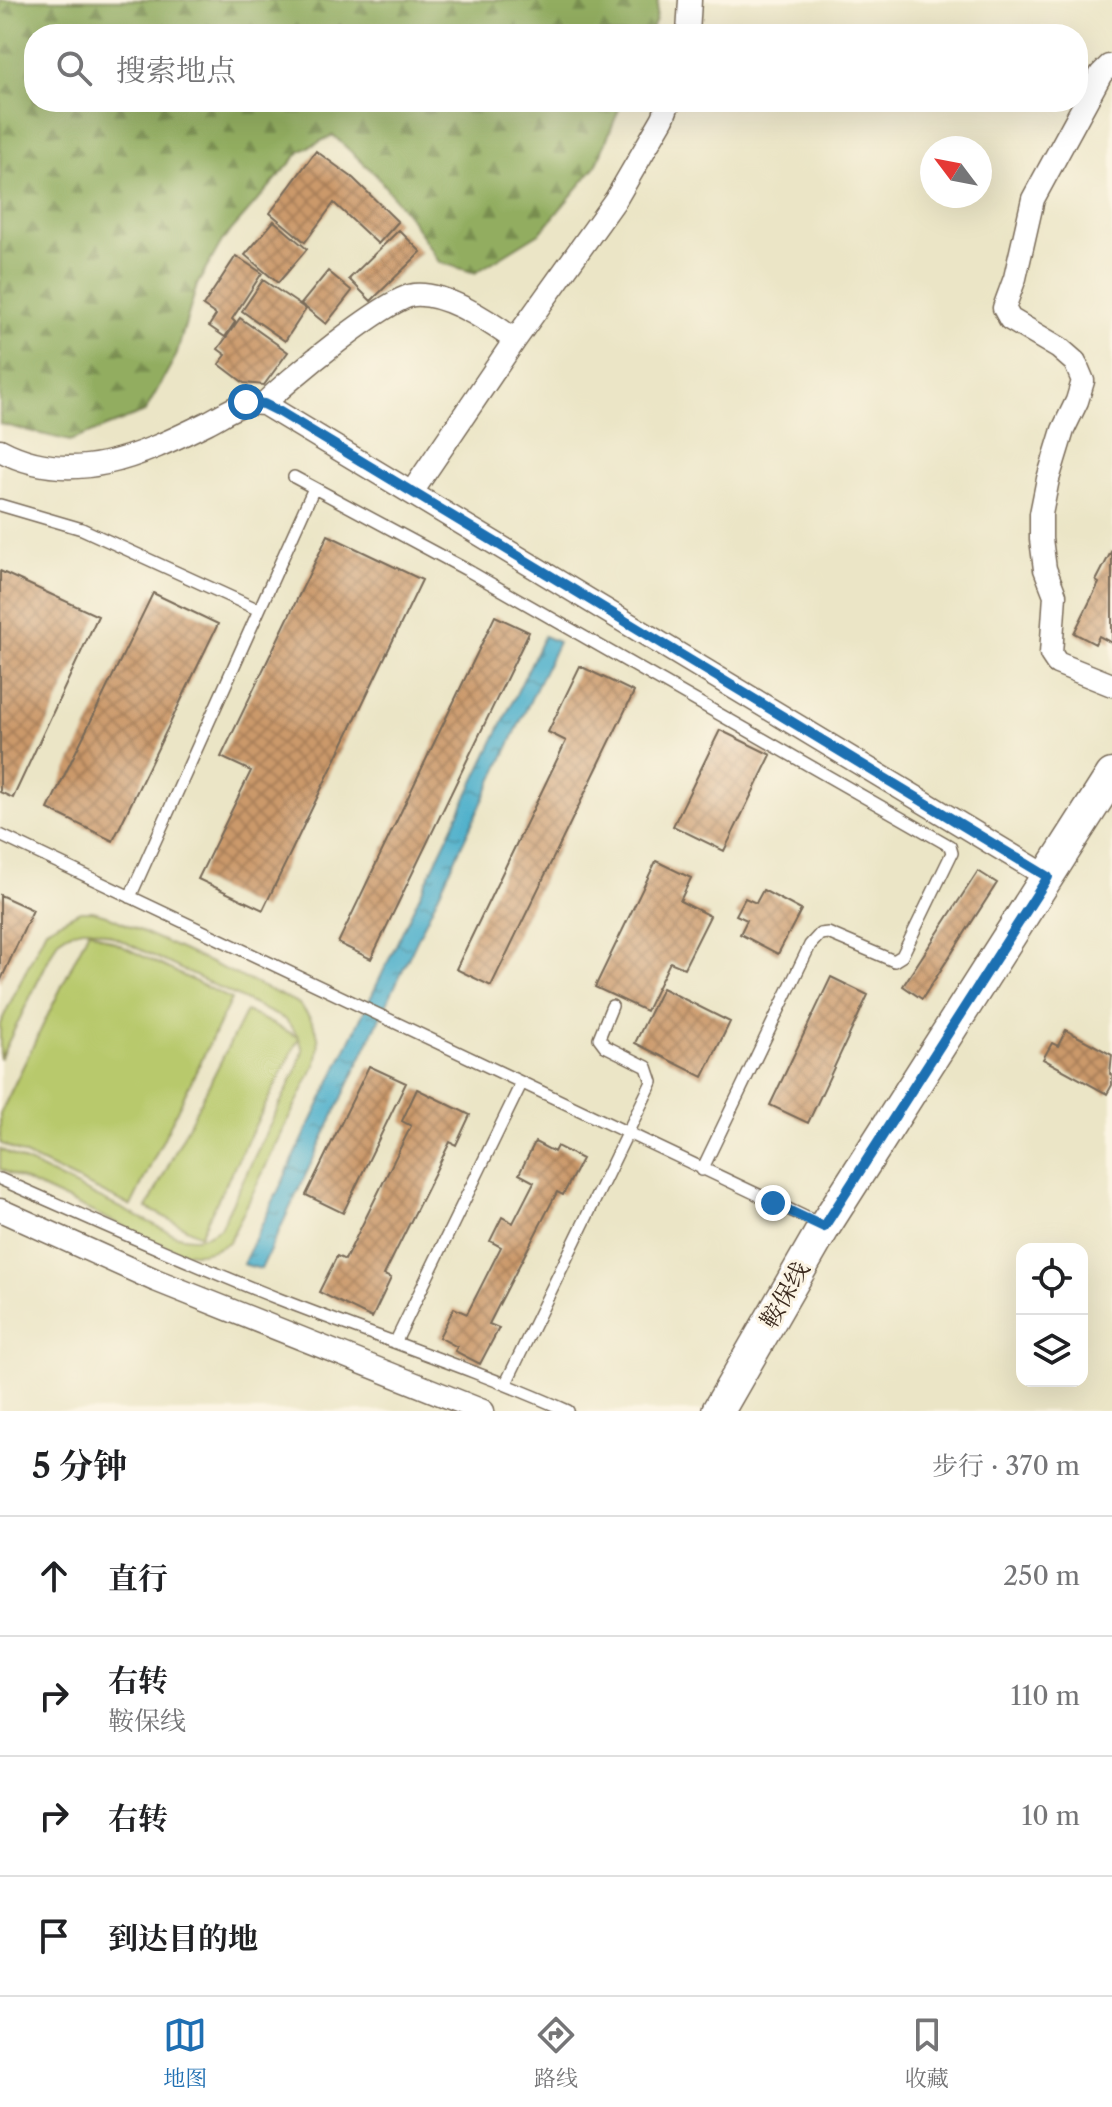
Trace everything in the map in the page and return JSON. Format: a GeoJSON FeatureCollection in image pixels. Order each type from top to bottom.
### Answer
{"type":"FeatureCollection","features":[{"type":"Feature","properties":{"kind":"main road","name":"鞍保线"},"geometry":{"type":"LineString","coordinates":[[718,1411],[824,1227],[1112,775]]}},
{"type":"Feature","properties":{"kind":"street"},"geometry":{"type":"LineString","coordinates":[[689,24],[690,0]]}},
{"type":"Feature","properties":{"kind":"street"},"geometry":{"type":"LineString","coordinates":[[1088,98],[1101,74],[1112,66]]}},
{"type":"Feature","properties":{"kind":"street"},"geometry":{"type":"LineString","coordinates":[[412,492],[616,199],[665,112]]}},
{"type":"Feature","properties":{"kind":"street"},"geometry":{"type":"LineString","coordinates":[[1080,112],[1033,199],[1015,278],[1004,308],[1010,319],[1059,348],[1075,362],[1083,381],[1063,430],[1041,514],[1045,569],[1055,595],[1051,654],[1057,663],[1112,685]]}},
{"type":"Feature","properties":{"kind":"street"},"geometry":{"type":"LineString","coordinates":[[264,404],[299,370],[389,306],[412,295],[436,297],[483,317],[515,340]]}},
{"type":"Feature","properties":{"kind":"street"},"geometry":{"type":"LineString","coordinates":[[0,450],[36,465],[69,469],[109,463],[158,447],[246,402],[264,404],[1048,877]]}},
{"type":"Feature","properties":{"kind":"street"},"geometry":{"type":"LineString","coordinates":[[0,1210],[155,1280],[483,1411]]}},
{"type":"Feature","properties":{"kind":"lane"},"geometry":{"type":"LineString","coordinates":[[294,477],[467,570],[950,846],[952,853],[902,956],[894,961],[828,933],[820,934],[810,945],[702,1170]]}},
{"type":"Feature","properties":{"kind":"lane"},"geometry":{"type":"LineString","coordinates":[[130,897],[314,488]]}},
{"type":"Feature","properties":{"kind":"lane"},"geometry":{"type":"LineString","coordinates":[[0,505],[82,529],[259,610]]}},
{"type":"Feature","properties":{"kind":"lane"},"geometry":{"type":"LineString","coordinates":[[0,835],[824,1227]]}},
{"type":"Feature","properties":{"kind":"lane"},"geometry":{"type":"LineString","coordinates":[[506,1383],[652,1082],[647,1067],[605,1046],[599,1038],[612,1006]]}},
{"type":"Feature","properties":{"kind":"lane"},"geometry":{"type":"LineString","coordinates":[[396,1341],[521,1084]]}},
{"type":"Feature","properties":{"kind":"lane"},"geometry":{"type":"LineString","coordinates":[[0,1179],[267,1294],[506,1383],[568,1411]]}},
{"type":"Feature","properties":{"kind":"green space"},"geometry":{"type":"Polygon","coordinates":[[[0,0],[658,0],[654,24],[24,24],[24,112],[618,112],[596,166],[541,232],[475,273],[439,262],[411,219],[375,174],[333,135],[301,151],[222,241],[197,285],[176,356],[145,412],[70,441],[0,424],[0,0]]]}},
{"type":"Feature","properties":{"kind":"green space"},"geometry":{"type":"Polygon","coordinates":[[[80,911],[106,915],[298,1003],[316,1030],[319,1045],[316,1063],[229,1242],[215,1249],[188,1253],[172,1249],[0,1169],[0,1149],[175,1235],[199,1238],[220,1228],[296,1071],[303,1050],[299,1038],[200,1235],[147,1208],[246,1011],[299,1037],[286,1020],[108,934],[82,929],[58,940],[0,1059],[0,1024],[46,929],[80,911]]]}},
{"type":"Feature","properties":{"kind":"green space"},"geometry":{"type":"Polygon","coordinates":[[[89,930],[231,999],[131,1206],[0,1143],[0,1114],[89,930]]]}},
{"type":"Feature","properties":{"kind":"water"},"geometry":{"type":"Polygon","coordinates":[[[544,636],[558,642],[261,1269],[243,1264],[544,636]]]}},
{"type":"Feature","properties":{"kind":"building"},"geometry":{"type":"Polygon","coordinates":[[[316,151],[353,178],[398,222],[378,244],[334,203],[305,242],[270,213],[316,151]]]}},
{"type":"Feature","properties":{"kind":"building"},"geometry":{"type":"Polygon","coordinates":[[[274,221],[307,249],[278,283],[245,255],[274,221]]]}},
{"type":"Feature","properties":{"kind":"building"},"geometry":{"type":"Polygon","coordinates":[[[399,230],[421,252],[371,301],[349,279],[399,230]]]}},
{"type":"Feature","properties":{"kind":"building"},"geometry":{"type":"Polygon","coordinates":[[[236,256],[262,273],[232,319],[235,322],[225,337],[209,326],[216,315],[203,306],[236,256]]]}},
{"type":"Feature","properties":{"kind":"building"},"geometry":{"type":"Polygon","coordinates":[[[328,271],[352,291],[326,324],[301,304],[328,271]]]}},
{"type":"Feature","properties":{"kind":"building"},"geometry":{"type":"Polygon","coordinates":[[[263,280],[306,309],[285,341],[242,311],[263,280]]]}},
{"type":"Feature","properties":{"kind":"building"},"geometry":{"type":"Polygon","coordinates":[[[240,318],[288,352],[264,385],[244,383],[219,364],[226,355],[218,349],[240,318]]]}},
{"type":"Feature","properties":{"kind":"building"},"geometry":{"type":"Polygon","coordinates":[[[328,535],[422,580],[263,910],[198,879],[251,771],[221,757],[328,535]]]}},
{"type":"Feature","properties":{"kind":"building"},"geometry":{"type":"Polygon","coordinates":[[[1112,550],[1112,643],[1099,636],[1095,644],[1074,633],[1112,550]]]}},
{"type":"Feature","properties":{"kind":"building"},"geometry":{"type":"Polygon","coordinates":[[[0,571],[98,616],[13,798],[0,792],[0,571]]]}},
{"type":"Feature","properties":{"kind":"building"},"geometry":{"type":"Polygon","coordinates":[[[153,593],[218,624],[113,841],[48,809],[153,593]]]}},
{"type":"Feature","properties":{"kind":"building"},"geometry":{"type":"Polygon","coordinates":[[[495,616],[529,632],[371,959],[338,943],[495,616]]]}},
{"type":"Feature","properties":{"kind":"building"},"geometry":{"type":"Polygon","coordinates":[[[580,666],[634,692],[491,986],[456,969],[566,741],[548,732],[580,666]]]}},
{"type":"Feature","properties":{"kind":"building"},"geometry":{"type":"Polygon","coordinates":[[[720,730],[771,755],[724,851],[673,826],[720,730]]]}},
{"type":"Feature","properties":{"kind":"building"},"geometry":{"type":"Polygon","coordinates":[[[656,861],[691,878],[680,901],[710,916],[684,968],[670,962],[646,1011],[595,987],[656,861]]]}},
{"type":"Feature","properties":{"kind":"building"},"geometry":{"type":"Polygon","coordinates":[[[978,871],[997,883],[922,999],[903,986],[978,871]]]}},
{"type":"Feature","properties":{"kind":"building"},"geometry":{"type":"Polygon","coordinates":[[[763,890],[801,910],[778,954],[740,934],[747,920],[736,915],[745,898],[756,903],[763,890]]]}},
{"type":"Feature","properties":{"kind":"building"},"geometry":{"type":"Polygon","coordinates":[[[0,895],[33,910],[0,982],[0,895]]]}},
{"type":"Feature","properties":{"kind":"building"},"geometry":{"type":"Polygon","coordinates":[[[831,977],[868,995],[808,1123],[770,1105],[831,977]]]}},
{"type":"Feature","properties":{"kind":"building"},"geometry":{"type":"Polygon","coordinates":[[[662,988],[730,1022],[703,1077],[635,1043],[662,988]]]}},
{"type":"Feature","properties":{"kind":"building"},"geometry":{"type":"Polygon","coordinates":[[[1066,1030],[1112,1055],[1112,1085],[1107,1094],[1043,1059],[1052,1043],[1058,1046],[1066,1030]]]}},
{"type":"Feature","properties":{"kind":"building"},"geometry":{"type":"Polygon","coordinates":[[[369,1066],[406,1083],[343,1213],[306,1195],[369,1066]]]}},
{"type":"Feature","properties":{"kind":"building"},"geometry":{"type":"Polygon","coordinates":[[[417,1089],[470,1115],[456,1145],[450,1142],[384,1275],[391,1278],[372,1318],[319,1292],[337,1256],[345,1260],[411,1126],[402,1121],[417,1089]]]}},
{"type":"Feature","properties":{"kind":"building"},"geometry":{"type":"Polygon","coordinates":[[[535,1142],[554,1152],[557,1146],[582,1159],[563,1195],[557,1192],[489,1324],[499,1328],[480,1364],[455,1351],[457,1347],[439,1337],[454,1308],[467,1314],[501,1247],[490,1241],[502,1217],[513,1223],[534,1182],[519,1174],[535,1142]]]}},
{"type":"Feature","properties":{"kind":"route"},"geometry":{"type":"LineString","coordinates":[[246,402],[264,404],[280,412],[1048,877],[824,1227],[773,1203]]}}]}
